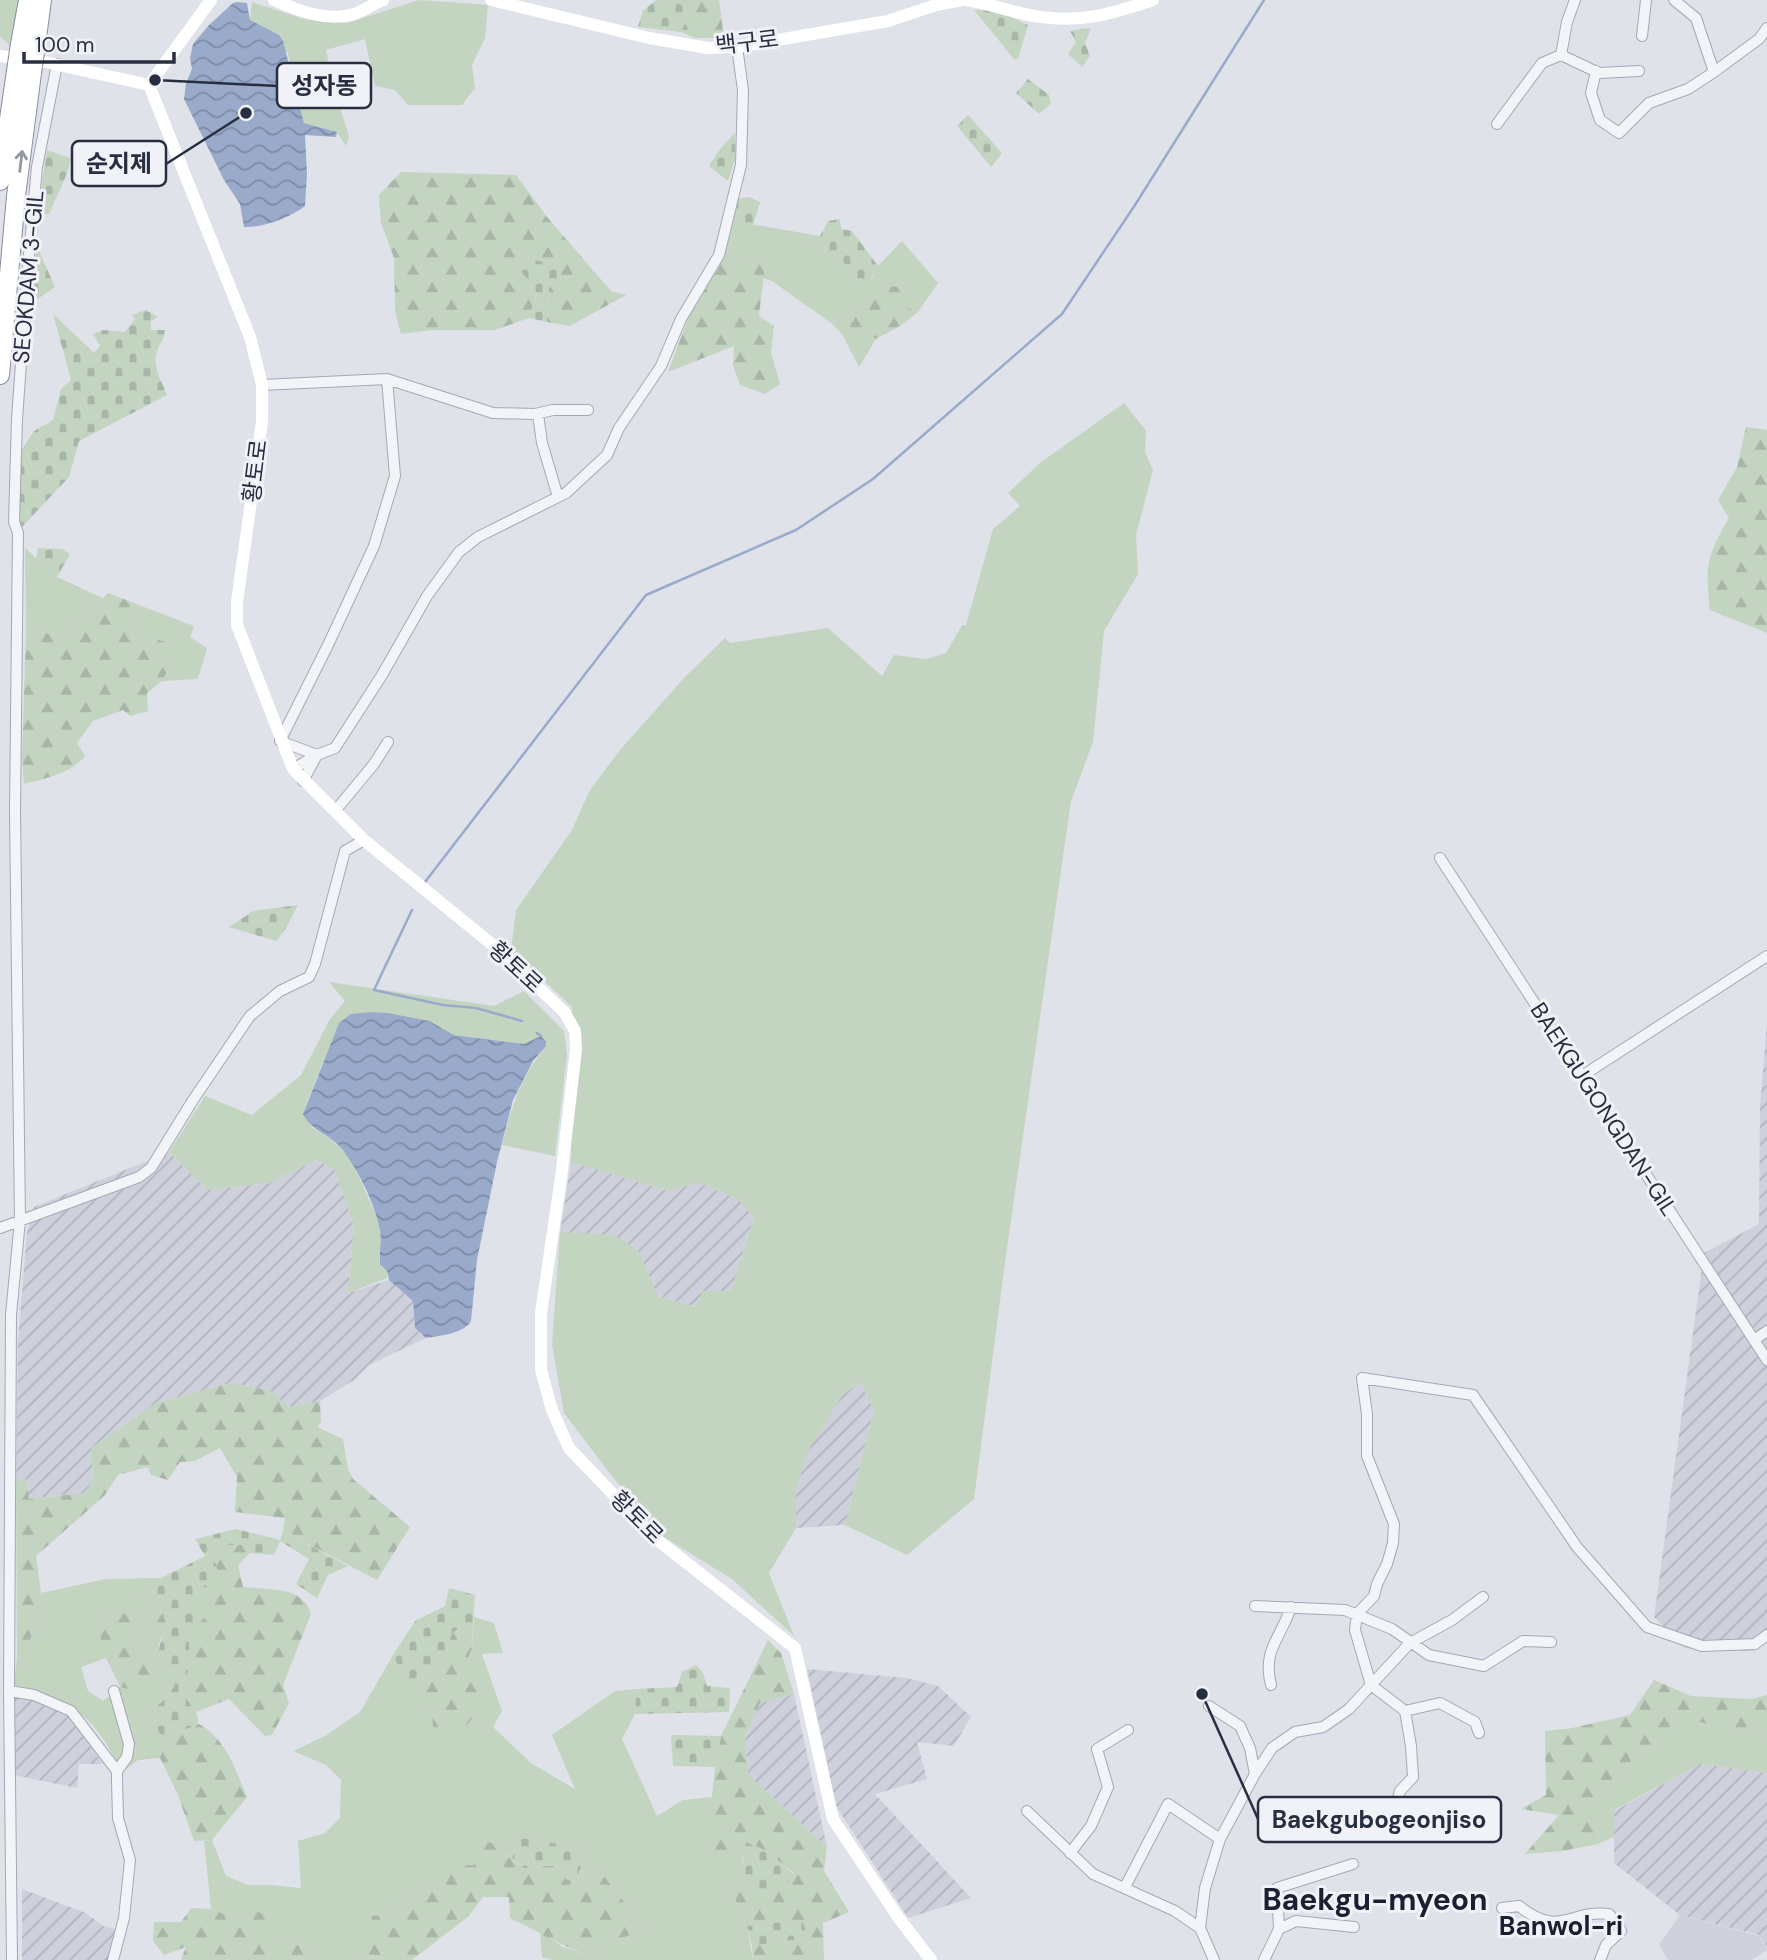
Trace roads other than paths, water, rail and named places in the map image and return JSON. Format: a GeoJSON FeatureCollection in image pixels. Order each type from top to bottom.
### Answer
{"type":"FeatureCollection","features":[{"type":"Feature","properties":{"kind":"highway"},"geometry":{"type":"LineString","coordinates":[[0,181],[24,72],[28,44],[28,0]]}},
{"type":"Feature","properties":{"kind":"highway"},"geometry":{"type":"LineString","coordinates":[[28,44],[43,0]]}},
{"type":"Feature","properties":{"kind":"highway"},"geometry":{"type":"LineString","coordinates":[[0,375],[24,72]]}},
{"type":"Feature","properties":{"kind":"main road"},"geometry":{"type":"LineString","coordinates":[[0,56],[58,64],[149,85],[211,0]]}},
{"type":"Feature","properties":{"kind":"main road"},"geometry":{"type":"LineString","coordinates":[[274,0],[327,17],[355,14],[383,0]]}},
{"type":"Feature","properties":{"kind":"main road","name":"백구로"},"geometry":{"type":"LineString","coordinates":[[491,0],[661,40],[708,48],[737,47],[888,21],[936,5],[965,0],[1039,17],[1071,19],[1103,16],[1153,0]]}},
{"type":"Feature","properties":{"kind":"main road","name":"황토로"},"geometry":{"type":"LineString","coordinates":[[149,85],[250,337],[261,384],[262,422],[237,602],[237,625],[280,741],[293,769],[303,781],[364,840],[505,955],[565,1013],[575,1031],[576,1050],[561,1178],[541,1313],[541,1370],[552,1410],[569,1448],[655,1538],[795,1648],[833,1819],[898,1917],[931,1960]]}},
{"type":"Feature","properties":{"kind":"street"},"geometry":{"type":"LineString","coordinates":[[1561,55],[1567,22],[1575,0]]}},
{"type":"Feature","properties":{"kind":"street"},"geometry":{"type":"LineString","coordinates":[[1642,36],[1646,0]]}},
{"type":"Feature","properties":{"kind":"street"},"geometry":{"type":"LineString","coordinates":[[1674,0],[1696,18],[1714,72]]}},
{"type":"Feature","properties":{"kind":"street"},"geometry":{"type":"LineString","coordinates":[[1596,71],[1591,93],[1600,120],[1619,134],[1649,103],[1688,89],[1759,39],[1767,28]]}},
{"type":"Feature","properties":{"kind":"street"},"geometry":{"type":"LineString","coordinates":[[293,769],[335,748],[382,675],[427,596],[459,552],[478,537],[566,493],[607,455],[619,428],[661,366],[681,319],[719,255],[741,165],[743,90],[737,47]]}},
{"type":"Feature","properties":{"kind":"street"},"geometry":{"type":"LineString","coordinates":[[1497,124],[1542,63],[1561,55],[1599,73],[1639,71]]}},
{"type":"Feature","properties":{"kind":"street","name":"SEOKDAM 3-GIL"},"geometry":{"type":"LineString","coordinates":[[12,1960],[9,1690],[11,1315],[20,1220],[15,812],[18,533],[14,522],[17,419],[37,167],[58,64]]}},
{"type":"Feature","properties":{"kind":"street"},"geometry":{"type":"LineString","coordinates":[[317,755],[280,741],[374,546],[395,476],[387,379]]}},
{"type":"Feature","properties":{"kind":"street"},"geometry":{"type":"LineString","coordinates":[[261,384],[387,379],[493,413],[538,414],[553,410],[588,410]]}},
{"type":"Feature","properties":{"kind":"street"},"geometry":{"type":"LineString","coordinates":[[538,414],[542,443],[558,497]]}},
{"type":"Feature","properties":{"kind":"street"},"geometry":{"type":"LineString","coordinates":[[335,811],[374,764],[388,742]]}},
{"type":"Feature","properties":{"kind":"street"},"geometry":{"type":"LineString","coordinates":[[303,781],[317,755]]}},
{"type":"Feature","properties":{"kind":"street"},"geometry":{"type":"LineString","coordinates":[[0,1228],[139,1177],[151,1168],[250,1016],[280,991],[309,978],[345,851],[364,840]]}},
{"type":"Feature","properties":{"kind":"street","name":"BAEKGUGONGDAN-GIL"},"geometry":{"type":"LineString","coordinates":[[1440,858],[1767,1360]]}},
{"type":"Feature","properties":{"kind":"street"},"geometry":{"type":"LineString","coordinates":[[1582,1076],[1767,956]]}},
{"type":"Feature","properties":{"kind":"street"},"geometry":{"type":"LineString","coordinates":[[1754,1340],[1767,1331]]}},
{"type":"Feature","properties":{"kind":"street"},"geometry":{"type":"LineString","coordinates":[[1394,1812],[1400,1791],[1413,1777],[1405,1711],[1371,1685],[1355,1630],[1357,1615],[1374,1597],[1387,1564],[1393,1543],[1394,1524],[1367,1457],[1367,1414],[1362,1378],[1473,1395],[1577,1547],[1647,1627],[1702,1646],[1755,1644],[1767,1635]]}},
{"type":"Feature","properties":{"kind":"street"},"geometry":{"type":"LineString","coordinates":[[1214,1960],[1200,1928],[1205,1888],[1220,1839],[1272,1748],[1295,1732],[1323,1727],[1349,1709],[1410,1643],[1452,1620],[1483,1597]]}},
{"type":"Feature","properties":{"kind":"street"},"geometry":{"type":"LineString","coordinates":[[1255,1606],[1345,1610],[1392,1629],[1429,1654],[1483,1666],[1523,1641],[1550,1642]]}},
{"type":"Feature","properties":{"kind":"street"},"geometry":{"type":"LineString","coordinates":[[1270,1685],[1267,1668],[1270,1651],[1291,1606]]}},
{"type":"Feature","properties":{"kind":"street"},"geometry":{"type":"LineString","coordinates":[[9,1690],[34,1695],[71,1711],[117,1771],[118,1818],[130,1860],[124,1919],[113,1960]]}},
{"type":"Feature","properties":{"kind":"street"},"geometry":{"type":"LineString","coordinates":[[114,1691],[129,1744],[127,1757],[117,1771]]}},
{"type":"Feature","properties":{"kind":"street"},"geometry":{"type":"LineString","coordinates":[[1405,1711],[1440,1703],[1475,1722],[1479,1732]]}},
{"type":"Feature","properties":{"kind":"street"},"geometry":{"type":"LineString","coordinates":[[1209,1706],[1240,1726],[1250,1748],[1255,1774]]}},
{"type":"Feature","properties":{"kind":"street"},"geometry":{"type":"LineString","coordinates":[[1070,1853],[1091,1826],[1108,1787],[1097,1749],[1128,1730]]}},
{"type":"Feature","properties":{"kind":"street"},"geometry":{"type":"LineString","coordinates":[[1125,1887],[1168,1804],[1220,1839]]}},
{"type":"Feature","properties":{"kind":"street"},"geometry":{"type":"LineString","coordinates":[[1027,1811],[1093,1874],[1175,1911],[1200,1928]]}},
{"type":"Feature","properties":{"kind":"street"},"geometry":{"type":"LineString","coordinates":[[1264,1960],[1279,1929],[1278,1888],[1353,1864]]}},
{"type":"Feature","properties":{"kind":"street"},"geometry":{"type":"LineString","coordinates":[[1502,1908],[1518,1906],[1533,1917],[1558,1923],[1588,1914],[1609,1914],[1621,1931],[1605,1945],[1600,1960]]}},
{"type":"Feature","properties":{"kind":"street"},"geometry":{"type":"LineString","coordinates":[[1279,1929],[1296,1922],[1354,1927]]}},
{"type":"Feature","properties":{"kind":"water"},"geometry":{"type":"Polygon","coordinates":[[[237,2],[247,3],[250,20],[279,35],[283,41],[304,123],[337,132],[336,137],[305,135],[305,206],[276,221],[252,227],[244,227],[240,204],[224,180],[184,99],[186,83],[192,69],[190,58],[193,44],[209,25],[237,2]]]}},
{"type":"Feature","properties":{"kind":"water"},"geometry":{"type":"Polygon","coordinates":[[[371,1012],[429,1021],[454,1035],[524,1044],[541,1036],[546,1042],[513,1100],[477,1260],[471,1321],[458,1331],[445,1335],[426,1338],[415,1328],[413,1301],[389,1280],[387,1271],[380,1264],[381,1235],[363,1184],[343,1150],[310,1124],[303,1114],[339,1023],[351,1014],[371,1012]]]}},
{"type":"Feature","properties":{"kind":"waterway"},"geometry":{"type":"LineString","coordinates":[[425,882],[646,595],[796,530],[873,479],[1062,314],[1135,205],[1264,0]]}},
{"type":"Feature","properties":{"kind":"waterway"},"geometry":{"type":"LineString","coordinates":[[412,910],[374,990],[443,1005],[476,1008],[522,1021]]}},
{"type":"Feature","properties":{"kind":"waterway"},"geometry":{"type":"LineString","coordinates":[[537,1033],[541,1036]]}},
{"type":"Feature","properties":{"kind":"place","name":"성자동"},"geometry":{"type":"Point","coordinates":[155,80]}},
{"type":"Feature","properties":{"kind":"place","name":"순지제"},"geometry":{"type":"Point","coordinates":[246,113]}},
{"type":"Feature","properties":{"kind":"place","name":"Baekgubogeonjiso"},"geometry":{"type":"Point","coordinates":[1202,1694]}},
{"type":"Feature","properties":{"kind":"district","name":"Baekgu-myeon"},"geometry":{"type":"Point","coordinates":[1375,1899]}},
{"type":"Feature","properties":{"kind":"district","name":"Banwol-ri"},"geometry":{"type":"Point","coordinates":[1561,1926]}}]}
